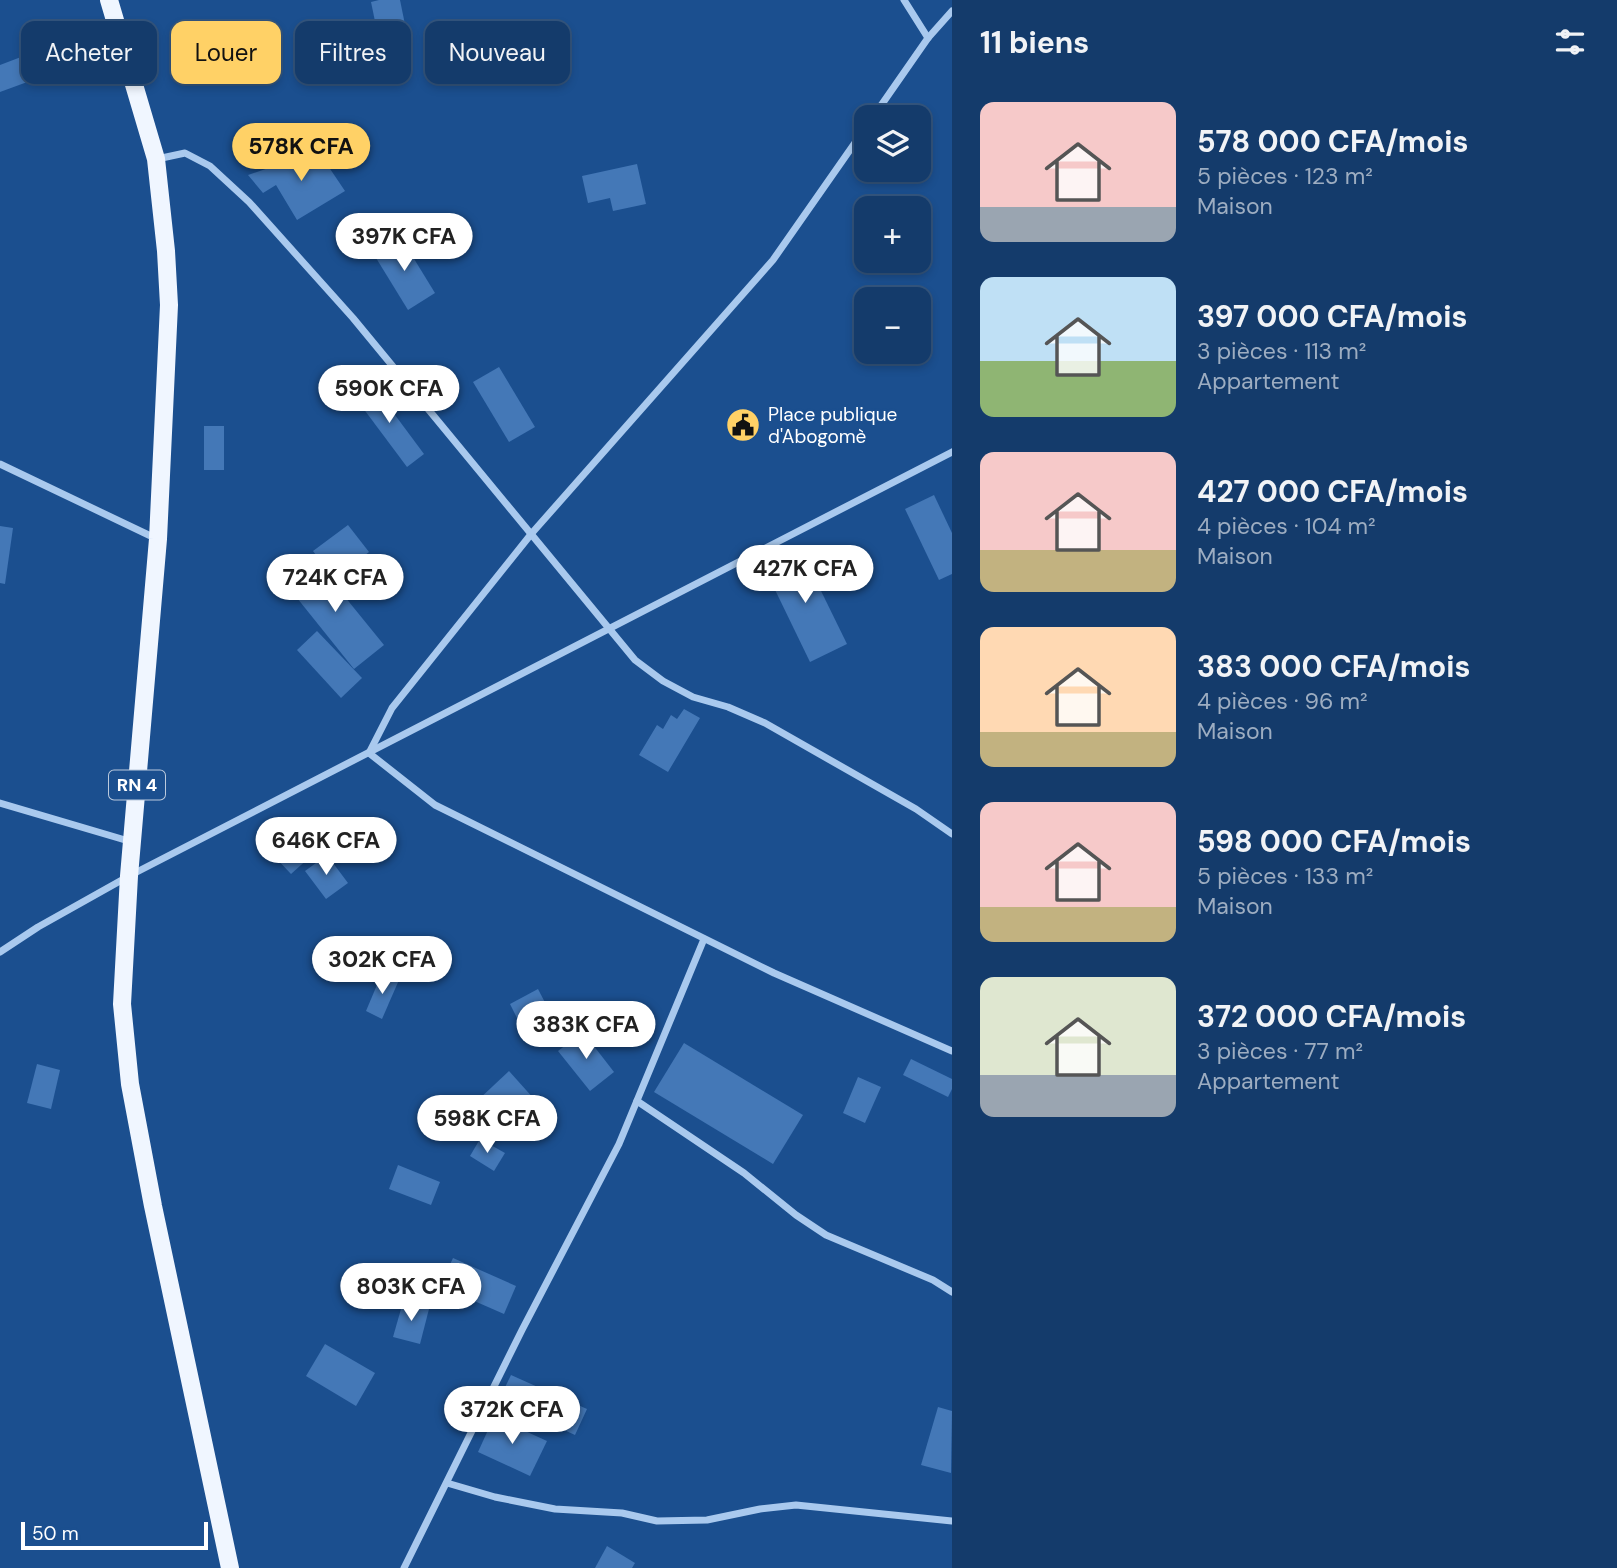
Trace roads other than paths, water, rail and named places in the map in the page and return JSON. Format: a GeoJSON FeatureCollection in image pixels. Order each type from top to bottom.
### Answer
{"type":"FeatureCollection","features":[{"type":"Feature","properties":{"kind":"main road","name":"RN 4"},"geometry":{"type":"LineString","coordinates":[[108,0],[156,159],[169,305],[158,539],[129,876],[122,1004],[130,1084],[153,1206],[230,1568]]}},
{"type":"Feature","properties":{"kind":"street"},"geometry":{"type":"LineString","coordinates":[[904,0],[928,38]]}},
{"type":"Feature","properties":{"kind":"street"},"geometry":{"type":"LineString","coordinates":[[881,105],[928,38],[952,11]]}},
{"type":"Feature","properties":{"kind":"street"},"geometry":{"type":"LineString","coordinates":[[369,753],[392,708],[531,533],[774,260],[854,144]]}},
{"type":"Feature","properties":{"kind":"street"},"geometry":{"type":"LineString","coordinates":[[156,159],[185,153],[210,166],[249,202],[353,318],[635,660],[663,681],[693,697],[728,707],[765,723],[916,809],[952,834]]}},
{"type":"Feature","properties":{"kind":"street"},"geometry":{"type":"LineString","coordinates":[[0,952],[129,876],[952,452]]}},
{"type":"Feature","properties":{"kind":"street"},"geometry":{"type":"LineString","coordinates":[[0,464],[158,539]]}},
{"type":"Feature","properties":{"kind":"street"},"geometry":{"type":"LineString","coordinates":[[369,753],[435,805],[774,973],[952,1051]]}},
{"type":"Feature","properties":{"kind":"street"},"geometry":{"type":"LineString","coordinates":[[0,803],[133,842]]}},
{"type":"Feature","properties":{"kind":"street"},"geometry":{"type":"LineString","coordinates":[[404,1568],[522,1329],[619,1144],[704,939]]}},
{"type":"Feature","properties":{"kind":"street"},"geometry":{"type":"LineString","coordinates":[[637,1101],[744,1174],[825,1235],[933,1280],[952,1292]]}},
{"type":"Feature","properties":{"kind":"street"},"geometry":{"type":"LineString","coordinates":[[447,1483],[495,1497],[555,1509],[622,1513],[657,1521],[707,1520],[760,1508],[796,1505],[952,1521]]}},
{"type":"Feature","properties":{"kind":"place","name":"Place publique d'Abogomè"},"geometry":{"type":"Point","coordinates":[743,425]}}]}
